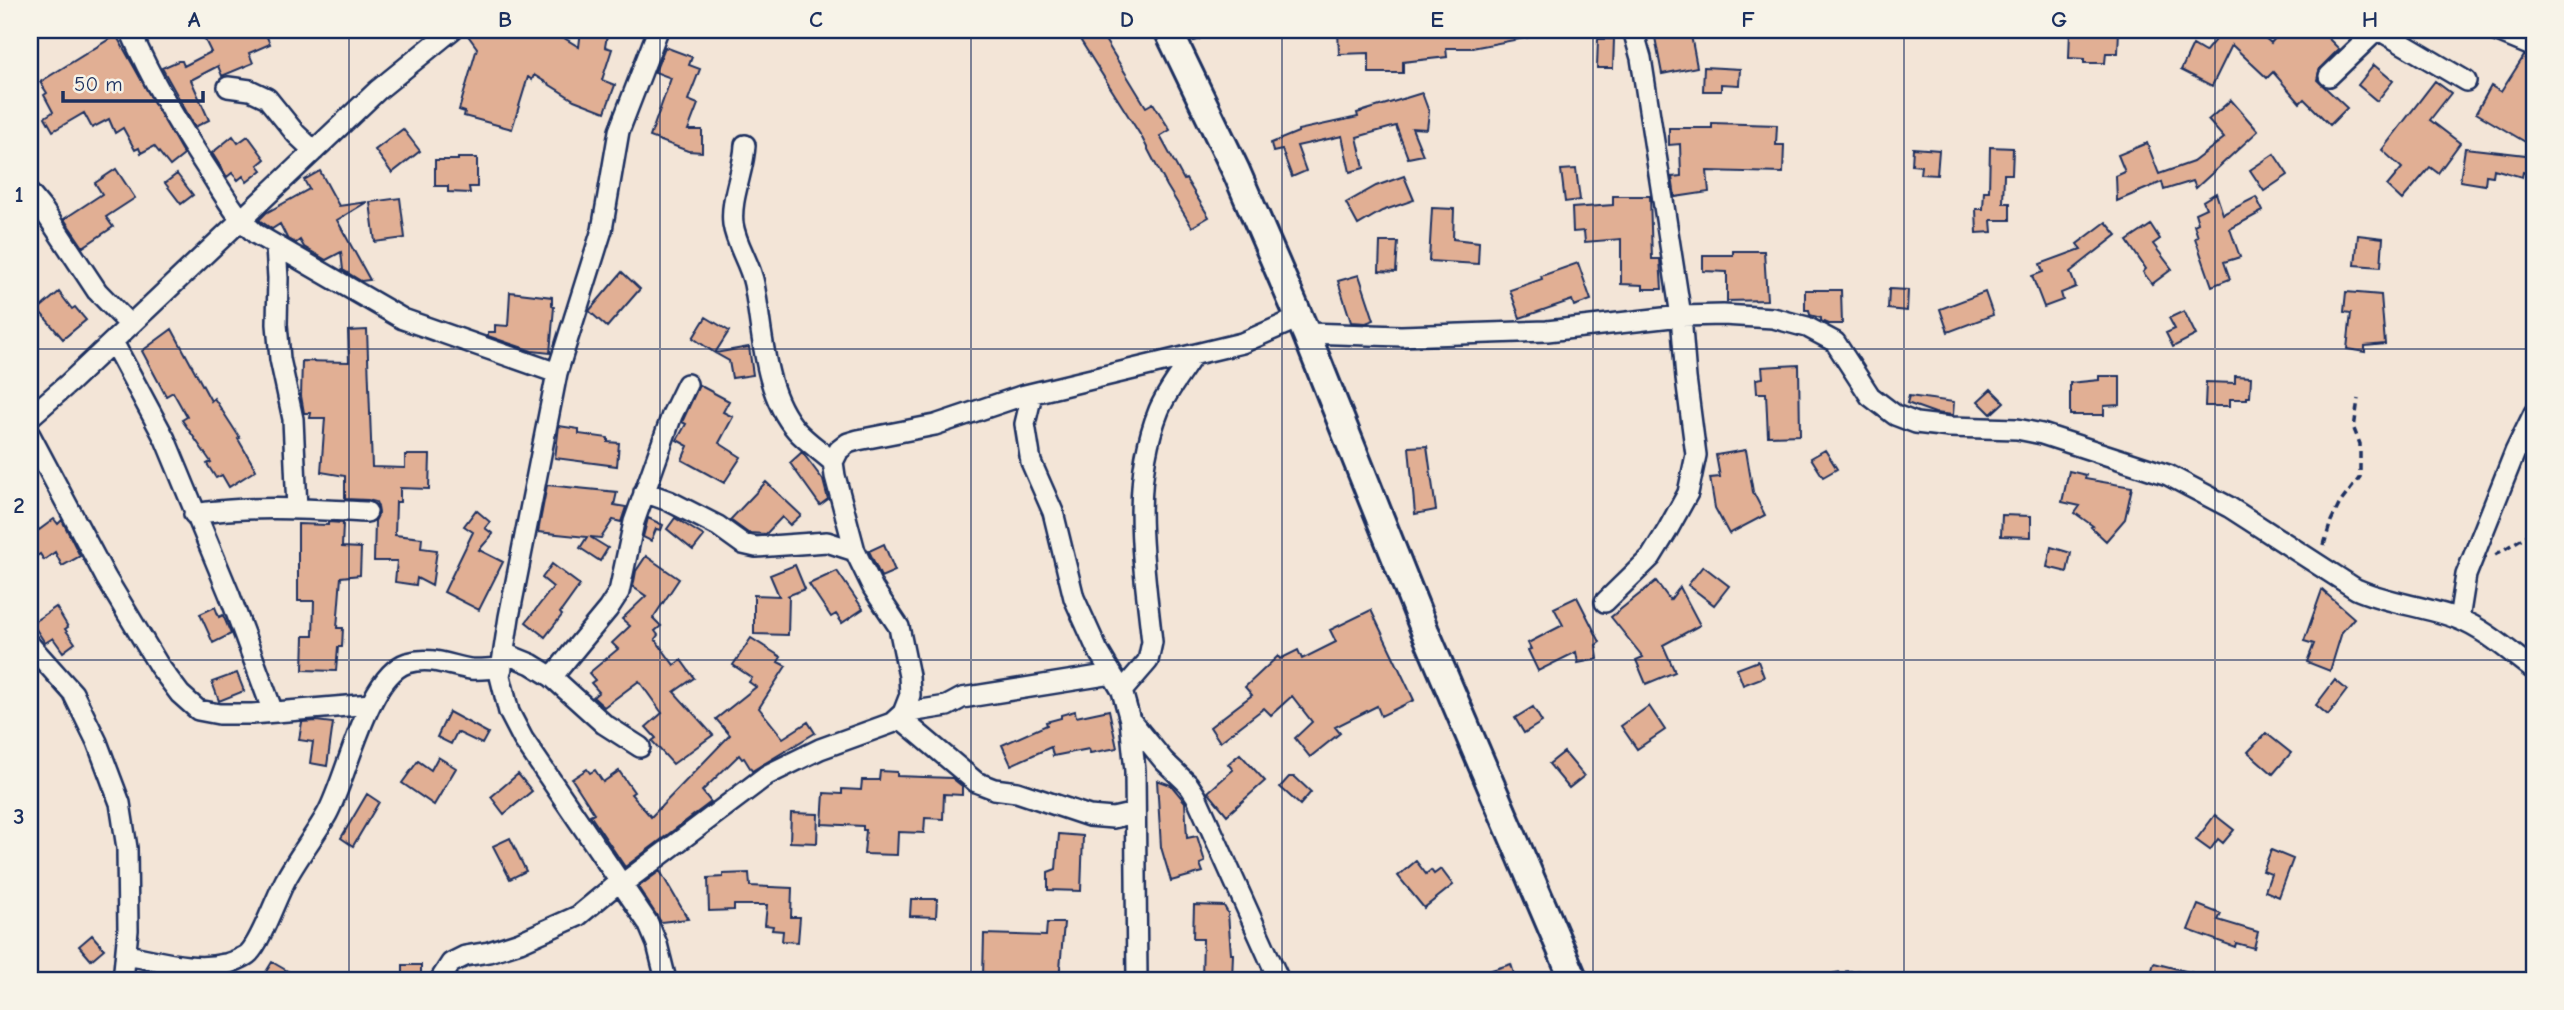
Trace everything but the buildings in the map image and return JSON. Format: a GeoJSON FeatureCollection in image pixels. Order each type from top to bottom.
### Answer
{"type":"FeatureCollection","features":[{"type":"Feature","properties":{"kind":"main road"},"geometry":{"type":"LineString","coordinates":[[1176,31],[1302,326],[1425,631],[1574,980]]}},
{"type":"Feature","properties":{"kind":"street"},"geometry":{"type":"LineString","coordinates":[[130,30],[143,61],[189,141],[241,221],[276,247],[403,319],[557,373]]}},
{"type":"Feature","properties":{"kind":"street"},"geometry":{"type":"LineString","coordinates":[[30,417],[113,342],[378,90],[452,30]]}},
{"type":"Feature","properties":{"kind":"street"},"geometry":{"type":"LineString","coordinates":[[658,30],[618,131],[602,230],[557,373],[500,676],[509,712],[514,721],[648,923],[657,944],[666,980]]}},
{"type":"Feature","properties":{"kind":"street"},"geometry":{"type":"LineString","coordinates":[[1605,602],[1651,557],[1688,493],[1696,455],[1681,316],[1641,58],[1633,30]]}},
{"type":"Feature","properties":{"kind":"street"},"geometry":{"type":"LineString","coordinates":[[2329,76],[2378,30],[2466,81]]}},
{"type":"Feature","properties":{"kind":"street"},"geometry":{"type":"LineString","coordinates":[[2493,30],[2534,47]]}},
{"type":"Feature","properties":{"kind":"street"},"geometry":{"type":"LineString","coordinates":[[228,87],[250,90],[267,99],[314,151]]}},
{"type":"Feature","properties":{"kind":"street"},"geometry":{"type":"LineString","coordinates":[[745,145],[733,209],[733,224],[754,283],[772,383],[780,404],[797,431],[834,462]]}},
{"type":"Feature","properties":{"kind":"street"},"geometry":{"type":"LineString","coordinates":[[30,194],[97,291],[130,325]]}},
{"type":"Feature","properties":{"kind":"street"},"geometry":{"type":"LineString","coordinates":[[276,247],[277,324],[293,419],[297,509]]}},
{"type":"Feature","properties":{"kind":"street"},"geometry":{"type":"LineString","coordinates":[[440,980],[451,964],[465,956],[520,942],[578,916],[767,775],[820,749],[892,723],[901,715],[908,704],[910,685],[905,648],[899,627],[873,588],[855,551],[835,476],[834,462],[839,450],[848,443],[935,425],[1031,394],[1302,326],[1401,336],[1547,331],[1681,316],[1773,318],[1815,330],[1835,342],[1870,396],[1895,415],[1916,423],[1939,426],[2017,429],[2042,434],[2168,475],[2230,508],[2367,594],[2459,619],[2475,627],[2534,670]]}},
{"type":"Feature","properties":{"kind":"street"},"geometry":{"type":"LineString","coordinates":[[113,342],[165,439],[230,596],[273,712]]}},
{"type":"Feature","properties":{"kind":"street"},"geometry":{"type":"LineString","coordinates":[[901,715],[947,706],[962,698],[1117,682],[1148,661],[1152,642],[1140,507],[1146,450],[1160,408],[1193,355]]}},
{"type":"Feature","properties":{"kind":"street"},"geometry":{"type":"LineString","coordinates":[[552,677],[608,610],[619,592],[634,522],[672,415],[687,384]]}},
{"type":"Feature","properties":{"kind":"street"},"geometry":{"type":"LineString","coordinates":[[1031,394],[1025,424],[1031,462],[1053,512],[1074,598],[1097,649],[1117,682],[1134,740],[1137,980]]}},
{"type":"Feature","properties":{"kind":"street"},"geometry":{"type":"LineString","coordinates":[[2459,619],[2468,570],[2515,452],[2534,413]]}},
{"type":"Feature","properties":{"kind":"street"},"geometry":{"type":"LineString","coordinates":[[30,435],[106,578],[159,666],[180,694],[198,710],[219,714],[371,704]]}},
{"type":"Feature","properties":{"kind":"street"},"geometry":{"type":"LineString","coordinates":[[645,492],[718,526],[743,544],[755,547],[827,542],[855,551]]}},
{"type":"Feature","properties":{"kind":"street"},"geometry":{"type":"LineString","coordinates":[[194,514],[220,510],[297,509],[367,512]]}},
{"type":"Feature","properties":{"kind":"street"},"geometry":{"type":"LineString","coordinates":[[30,645],[73,693],[97,742],[120,803],[127,848],[128,930],[123,980]]}},
{"type":"Feature","properties":{"kind":"street"},"geometry":{"type":"LineString","coordinates":[[125,955],[194,967],[226,964],[249,953],[285,880],[328,813],[381,684],[391,672],[406,663],[440,660],[471,669],[503,661],[531,664],[552,677],[604,724],[640,747]]}},
{"type":"Feature","properties":{"kind":"street"},"geometry":{"type":"LineString","coordinates":[[901,715],[976,782],[994,789],[1017,792],[1089,816],[1114,818],[1135,813]]}},
{"type":"Feature","properties":{"kind":"street"},"geometry":{"type":"LineString","coordinates":[[1130,720],[1196,796],[1279,980]]}},
{"type":"Feature","properties":{"kind":"path"},"geometry":{"type":"LineString","coordinates":[[2322,568],[2331,521],[2340,503],[2360,477],[2360,444],[2354,429],[2358,399]]}},
{"type":"Feature","properties":{"kind":"path"},"geometry":{"type":"LineString","coordinates":[[2468,570],[2534,531]]}},
{"type":"Feature","properties":{"kind":"path"},"geometry":{"type":"LineString","coordinates":[[1810,980],[1840,973],[1873,971],[1892,980]]}}]}
